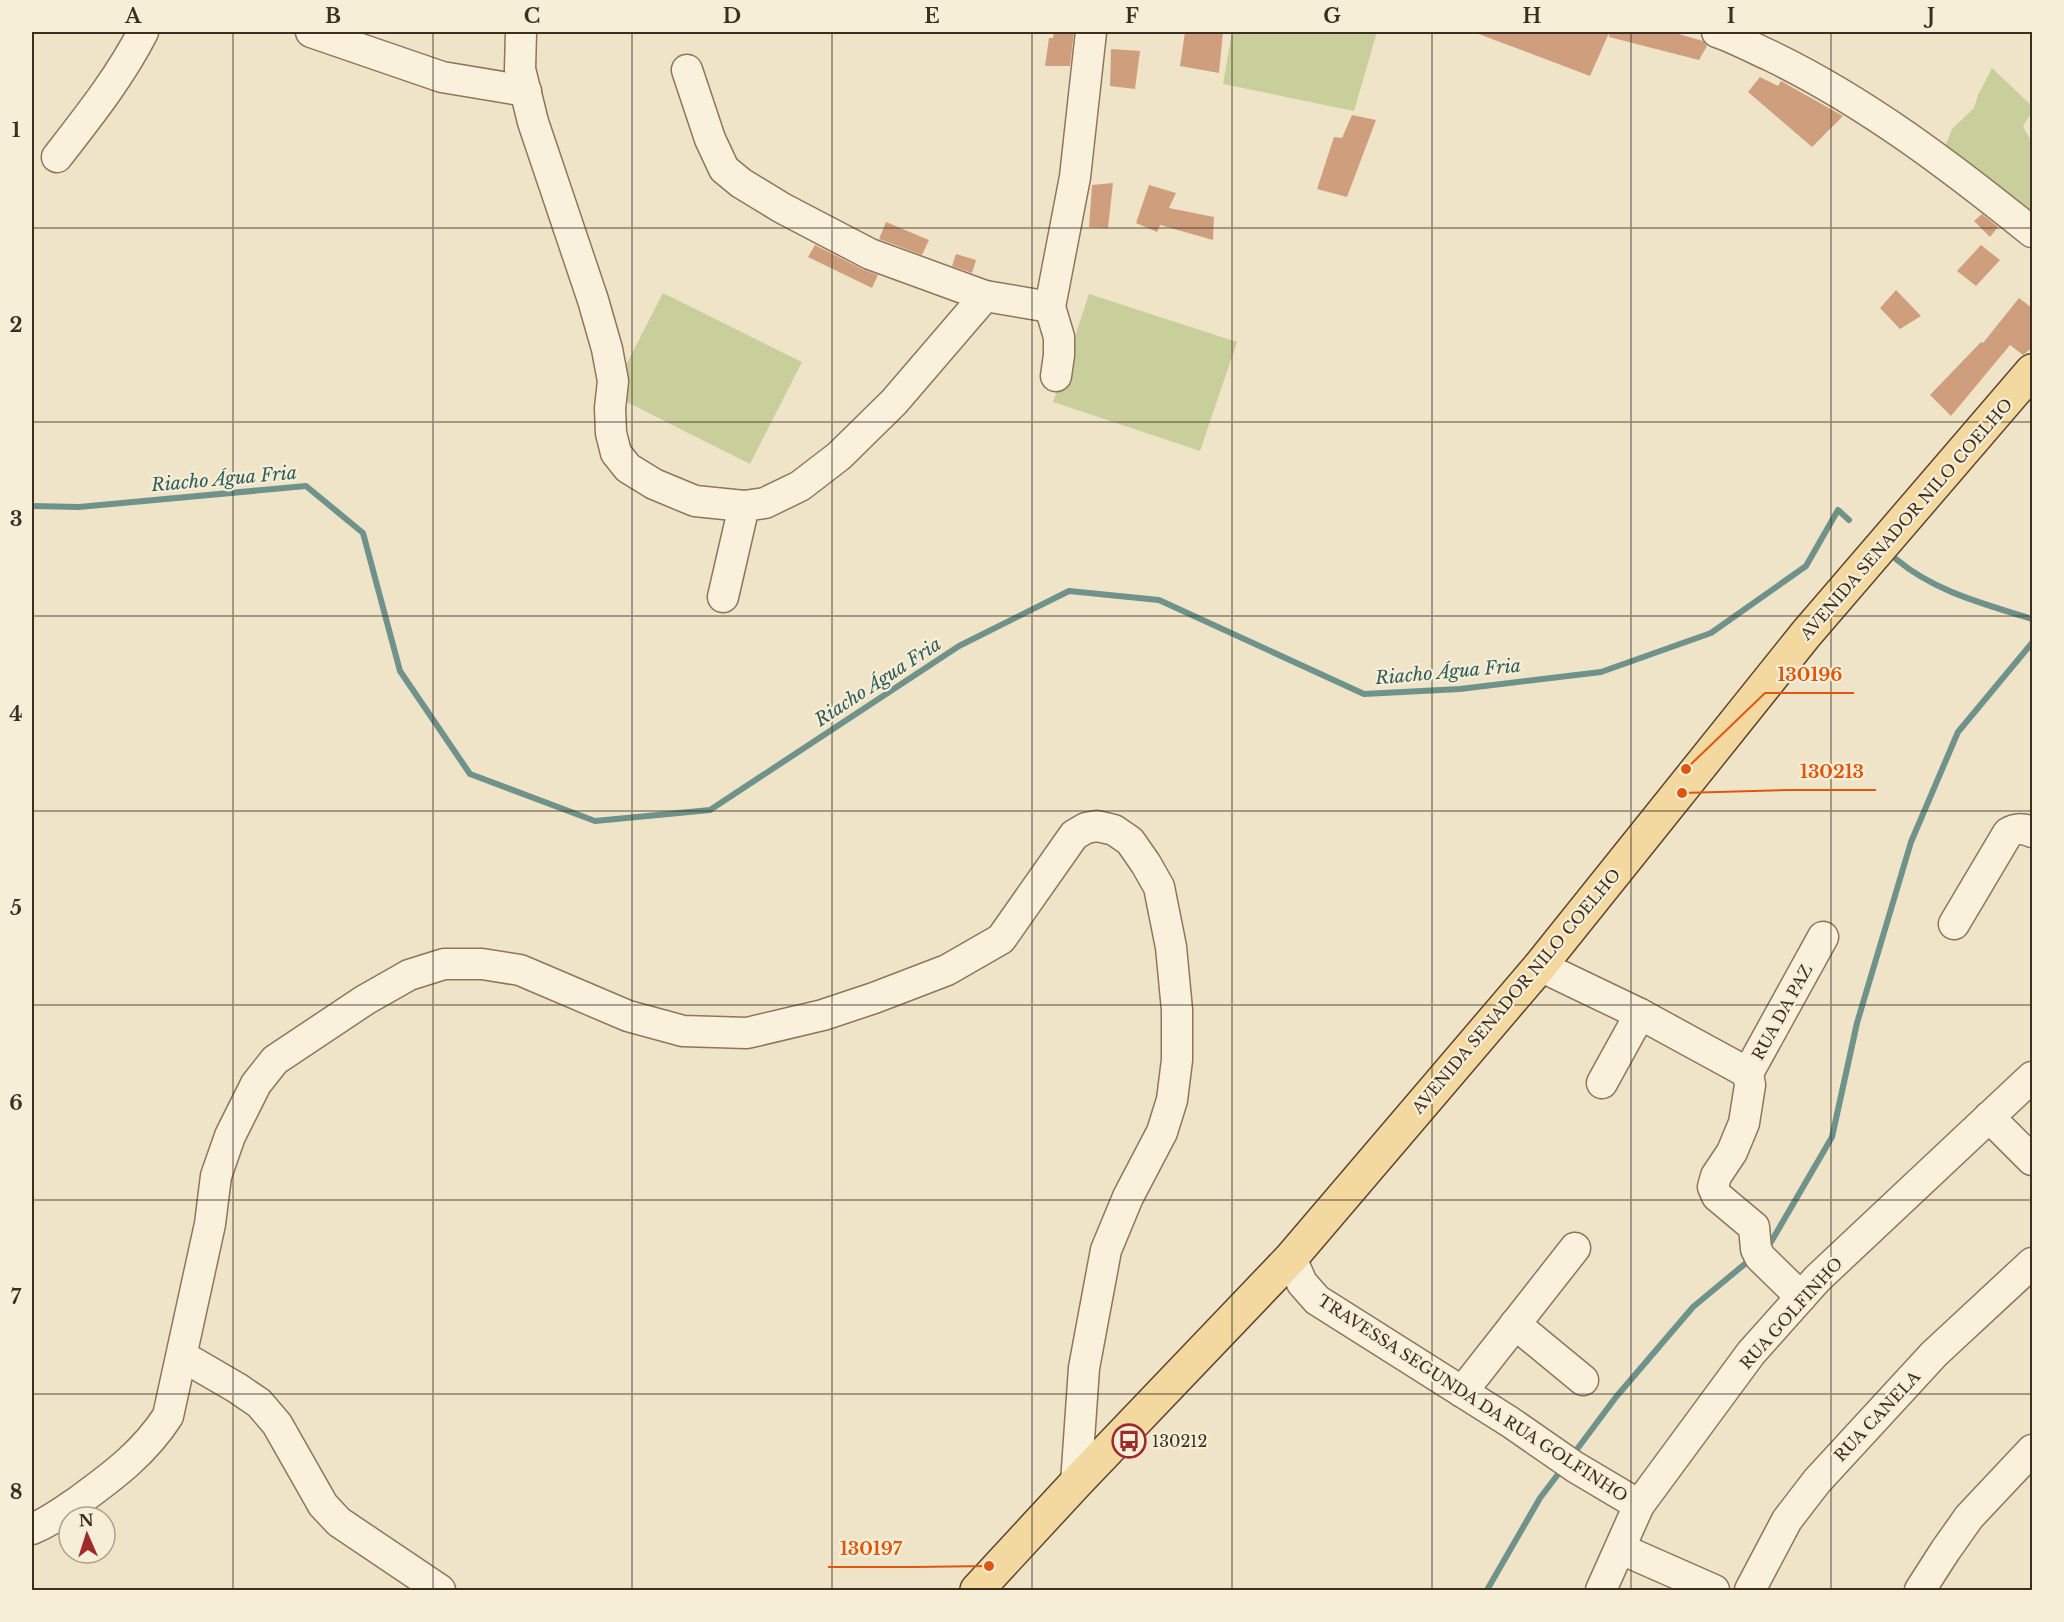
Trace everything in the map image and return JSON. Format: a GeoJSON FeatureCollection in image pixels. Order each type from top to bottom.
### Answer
{"type":"FeatureCollection","features":[{"type":"Feature","properties":{"kind":"main road","name":"AVENIDA SENADOR NILO COELHO"},"geometry":{"type":"LineString","coordinates":[[977,1590],[1076,1483],[1292,1258],[1540,966],[1806,634],[2032,372]]}},
{"type":"Feature","properties":{"kind":"street"},"geometry":{"type":"LineString","coordinates":[[57,157],[111,86],[143,32]]}},
{"type":"Feature","properties":{"kind":"street"},"geometry":{"type":"LineString","coordinates":[[311,32],[442,77],[526,91]]}},
{"type":"Feature","properties":{"kind":"street"},"geometry":{"type":"LineString","coordinates":[[520,32],[520,69],[533,122],[593,300],[607,349],[613,381],[610,408],[611,433],[616,453],[628,468],[654,484],[695,501],[744,506],[765,503],[800,486],[838,456],[894,402],[985,296]]}},
{"type":"Feature","properties":{"kind":"street"},"geometry":{"type":"LineString","coordinates":[[1056,376],[1059,337],[1050,307],[1075,177],[1091,32]]}},
{"type":"Feature","properties":{"kind":"street"},"geometry":{"type":"LineString","coordinates":[[1717,32],[1796,69],[1882,119],[1960,174],[2032,232]]}},
{"type":"Feature","properties":{"kind":"street"},"geometry":{"type":"LineString","coordinates":[[687,70],[710,139],[724,169],[741,183],[782,208],[870,254],[985,296],[1050,307]]}},
{"type":"Feature","properties":{"kind":"street"},"geometry":{"type":"LineString","coordinates":[[723,597],[744,506]]}},
{"type":"Feature","properties":{"kind":"street"},"geometry":{"type":"LineString","coordinates":[[32,1529],[46,1523],[117,1473],[156,1436],[168,1416],[210,1224],[216,1176],[230,1136],[256,1084],[275,1060],[365,1000],[409,975],[444,964],[482,963],[520,970],[628,1016],[683,1031],[747,1033],[823,1015],[947,970],[1001,939],[1074,835],[1086,828],[1097,826],[1114,830],[1130,841],[1159,887],[1171,947],[1177,1010],[1177,1060],[1172,1100],[1162,1132],[1128,1197],[1106,1250],[1084,1368],[1076,1483]]}},
{"type":"Feature","properties":{"kind":"street"},"geometry":{"type":"LineString","coordinates":[[1954,924],[2008,833],[2024,828],[2032,832]]}},
{"type":"Feature","properties":{"kind":"street","name":"RUA DA PAZ"},"geometry":{"type":"LineString","coordinates":[[1540,966],[1640,1014],[1748,1073],[1823,937]]}},
{"type":"Feature","properties":{"kind":"street"},"geometry":{"type":"LineString","coordinates":[[1602,1083],[1640,1014]]}},
{"type":"Feature","properties":{"kind":"street"},"geometry":{"type":"LineString","coordinates":[[1748,1073],[1750,1085],[1744,1123],[1732,1152],[1716,1176],[1713,1187],[1717,1196],[1754,1227],[1758,1253],[1801,1298]]}},
{"type":"Feature","properties":{"kind":"street","name":"RUA GOLFINHO"},"geometry":{"type":"LineString","coordinates":[[1601,1590],[1639,1505],[1751,1353],[1817,1280],[2032,1077]]}},
{"type":"Feature","properties":{"kind":"street"},"geometry":{"type":"LineString","coordinates":[[1989,1117],[2032,1160]]}},
{"type":"Feature","properties":{"kind":"street"},"geometry":{"type":"LineString","coordinates":[[1462,1392],[1575,1248]]}},
{"type":"Feature","properties":{"kind":"street","name":"TRAVESSA SEGUNDA DA RUA GOLFINHO"},"geometry":{"type":"LineString","coordinates":[[1292,1258],[1302,1283],[1317,1300],[1544,1444],[1575,1467],[1639,1505]]}},
{"type":"Feature","properties":{"kind":"street","name":"RUA CANELA"},"geometry":{"type":"LineString","coordinates":[[1750,1590],[1787,1520],[1817,1481],[1934,1354],[2032,1263]]}},
{"type":"Feature","properties":{"kind":"street"},"geometry":{"type":"LineString","coordinates":[[1515,1324],[1583,1380]]}},
{"type":"Feature","properties":{"kind":"street"},"geometry":{"type":"LineString","coordinates":[[182,1356],[259,1403],[277,1424],[323,1506],[339,1522],[440,1590]]}},
{"type":"Feature","properties":{"kind":"street"},"geometry":{"type":"LineString","coordinates":[[1920,1590],[1970,1517],[2032,1450]]}},
{"type":"Feature","properties":{"kind":"street"},"geometry":{"type":"LineString","coordinates":[[1621,1549],[1714,1590]]}},
{"type":"Feature","properties":{"kind":"green space"},"geometry":{"type":"Polygon","coordinates":[[[1232,32],[1377,32],[1354,111],[1223,84],[1232,32]]]}},
{"type":"Feature","properties":{"kind":"green space"},"geometry":{"type":"Polygon","coordinates":[[[1992,68],[2032,106],[2032,112],[2023,126],[2032,143],[2031,213],[1944,149],[1952,129],[1974,108],[1992,68]]]}},
{"type":"Feature","properties":{"kind":"green space"},"geometry":{"type":"Polygon","coordinates":[[[663,293],[802,362],[750,464],[611,394],[663,293]]]}},
{"type":"Feature","properties":{"kind":"green space"},"geometry":{"type":"Polygon","coordinates":[[[1089,294],[1237,342],[1200,451],[1053,402],[1089,294]]]}},
{"type":"Feature","properties":{"kind":"building"},"geometry":{"type":"Polygon","coordinates":[[[1054,32],[1074,32],[1070,66],[1045,66],[1049,38],[1053,38],[1054,32]]]}},
{"type":"Feature","properties":{"kind":"building"},"geometry":{"type":"Polygon","coordinates":[[[1185,32],[1223,32],[1219,73],[1180,66],[1185,32]]]}},
{"type":"Feature","properties":{"kind":"building"},"geometry":{"type":"Polygon","coordinates":[[[1476,32],[1672,32],[1703,41],[1707,46],[1699,60],[1609,37],[1609,33],[1590,76],[1476,32]]]}},
{"type":"Feature","properties":{"kind":"building"},"geometry":{"type":"Polygon","coordinates":[[[1111,49],[1140,51],[1135,89],[1110,86],[1111,49]]]}},
{"type":"Feature","properties":{"kind":"building"},"geometry":{"type":"Polygon","coordinates":[[[1760,77],[1778,86],[1781,81],[1843,116],[1812,147],[1748,92],[1760,77]]]}},
{"type":"Feature","properties":{"kind":"building"},"geometry":{"type":"Polygon","coordinates":[[[1352,115],[1376,120],[1347,197],[1317,189],[1334,137],[1342,138],[1352,115]]]}},
{"type":"Feature","properties":{"kind":"building"},"geometry":{"type":"Polygon","coordinates":[[[1113,183],[1108,228],[1089,227],[1092,185],[1113,183]]]}},
{"type":"Feature","properties":{"kind":"building"},"geometry":{"type":"Polygon","coordinates":[[[1149,185],[1176,193],[1169,208],[1214,217],[1213,240],[1160,225],[1157,232],[1136,223],[1149,185]]]}},
{"type":"Feature","properties":{"kind":"building"},"geometry":{"type":"Polygon","coordinates":[[[1982,214],[1998,227],[1990,237],[1974,221],[1982,214]]]}},
{"type":"Feature","properties":{"kind":"building"},"geometry":{"type":"Polygon","coordinates":[[[886,222],[929,240],[922,255],[879,239],[886,222]]]}},
{"type":"Feature","properties":{"kind":"building"},"geometry":{"type":"Polygon","coordinates":[[[815,245],[878,275],[872,288],[808,257],[815,245]]]}},
{"type":"Feature","properties":{"kind":"building"},"geometry":{"type":"Polygon","coordinates":[[[1981,245],[2000,260],[1976,286],[1957,271],[1981,245]]]}},
{"type":"Feature","properties":{"kind":"building"},"geometry":{"type":"Polygon","coordinates":[[[956,254],[976,260],[972,273],[952,266],[956,254]]]}},
{"type":"Feature","properties":{"kind":"building"},"geometry":{"type":"Polygon","coordinates":[[[1896,290],[1921,316],[1900,329],[1880,308],[1896,290]]]}},
{"type":"Feature","properties":{"kind":"building"},"geometry":{"type":"Polygon","coordinates":[[[2019,298],[2032,308],[2032,348],[2023,355],[2010,345],[1951,416],[1930,395],[1981,342],[1983,343],[2019,298]]]}},
{"type":"Feature","properties":{"kind":"waterway","name":"Riacho Água Fria"},"geometry":{"type":"LineString","coordinates":[[32,506],[79,507],[306,486],[363,533],[400,671],[470,774],[595,821],[710,810],[959,646],[1069,591],[1159,600],[1364,694],[1460,689],[1601,672],[1711,633],[1806,566],[1838,510],[1849,520]]}},
{"type":"Feature","properties":{"kind":"waterway","name":"Riacho Água Fria"},"geometry":{"type":"LineString","coordinates":[[1896,559],[1944,589],[2032,619]]}},
{"type":"Feature","properties":{"kind":"waterway"},"geometry":{"type":"LineString","coordinates":[[1765,1248],[1771,1242],[1832,1137],[1857,1023],[1911,842],[1958,732],[2032,643]]}},
{"type":"Feature","properties":{"kind":"waterway"},"geometry":{"type":"LineString","coordinates":[[1572,1456],[1616,1397],[1693,1307],[1752,1258]]}},
{"type":"Feature","properties":{"kind":"waterway"},"geometry":{"type":"LineString","coordinates":[[1487,1590],[1540,1498],[1562,1469]]}},
{"type":"Feature","properties":{"kind":"place","name":"130196"},"geometry":{"type":"Point","coordinates":[1686,769]}},
{"type":"Feature","properties":{"kind":"place","name":"130213"},"geometry":{"type":"Point","coordinates":[1682,793]}},
{"type":"Feature","properties":{"kind":"place","name":"130212"},"geometry":{"type":"Point","coordinates":[1129,1441]}},
{"type":"Feature","properties":{"kind":"place","name":"130197"},"geometry":{"type":"Point","coordinates":[989,1566]}}]}
